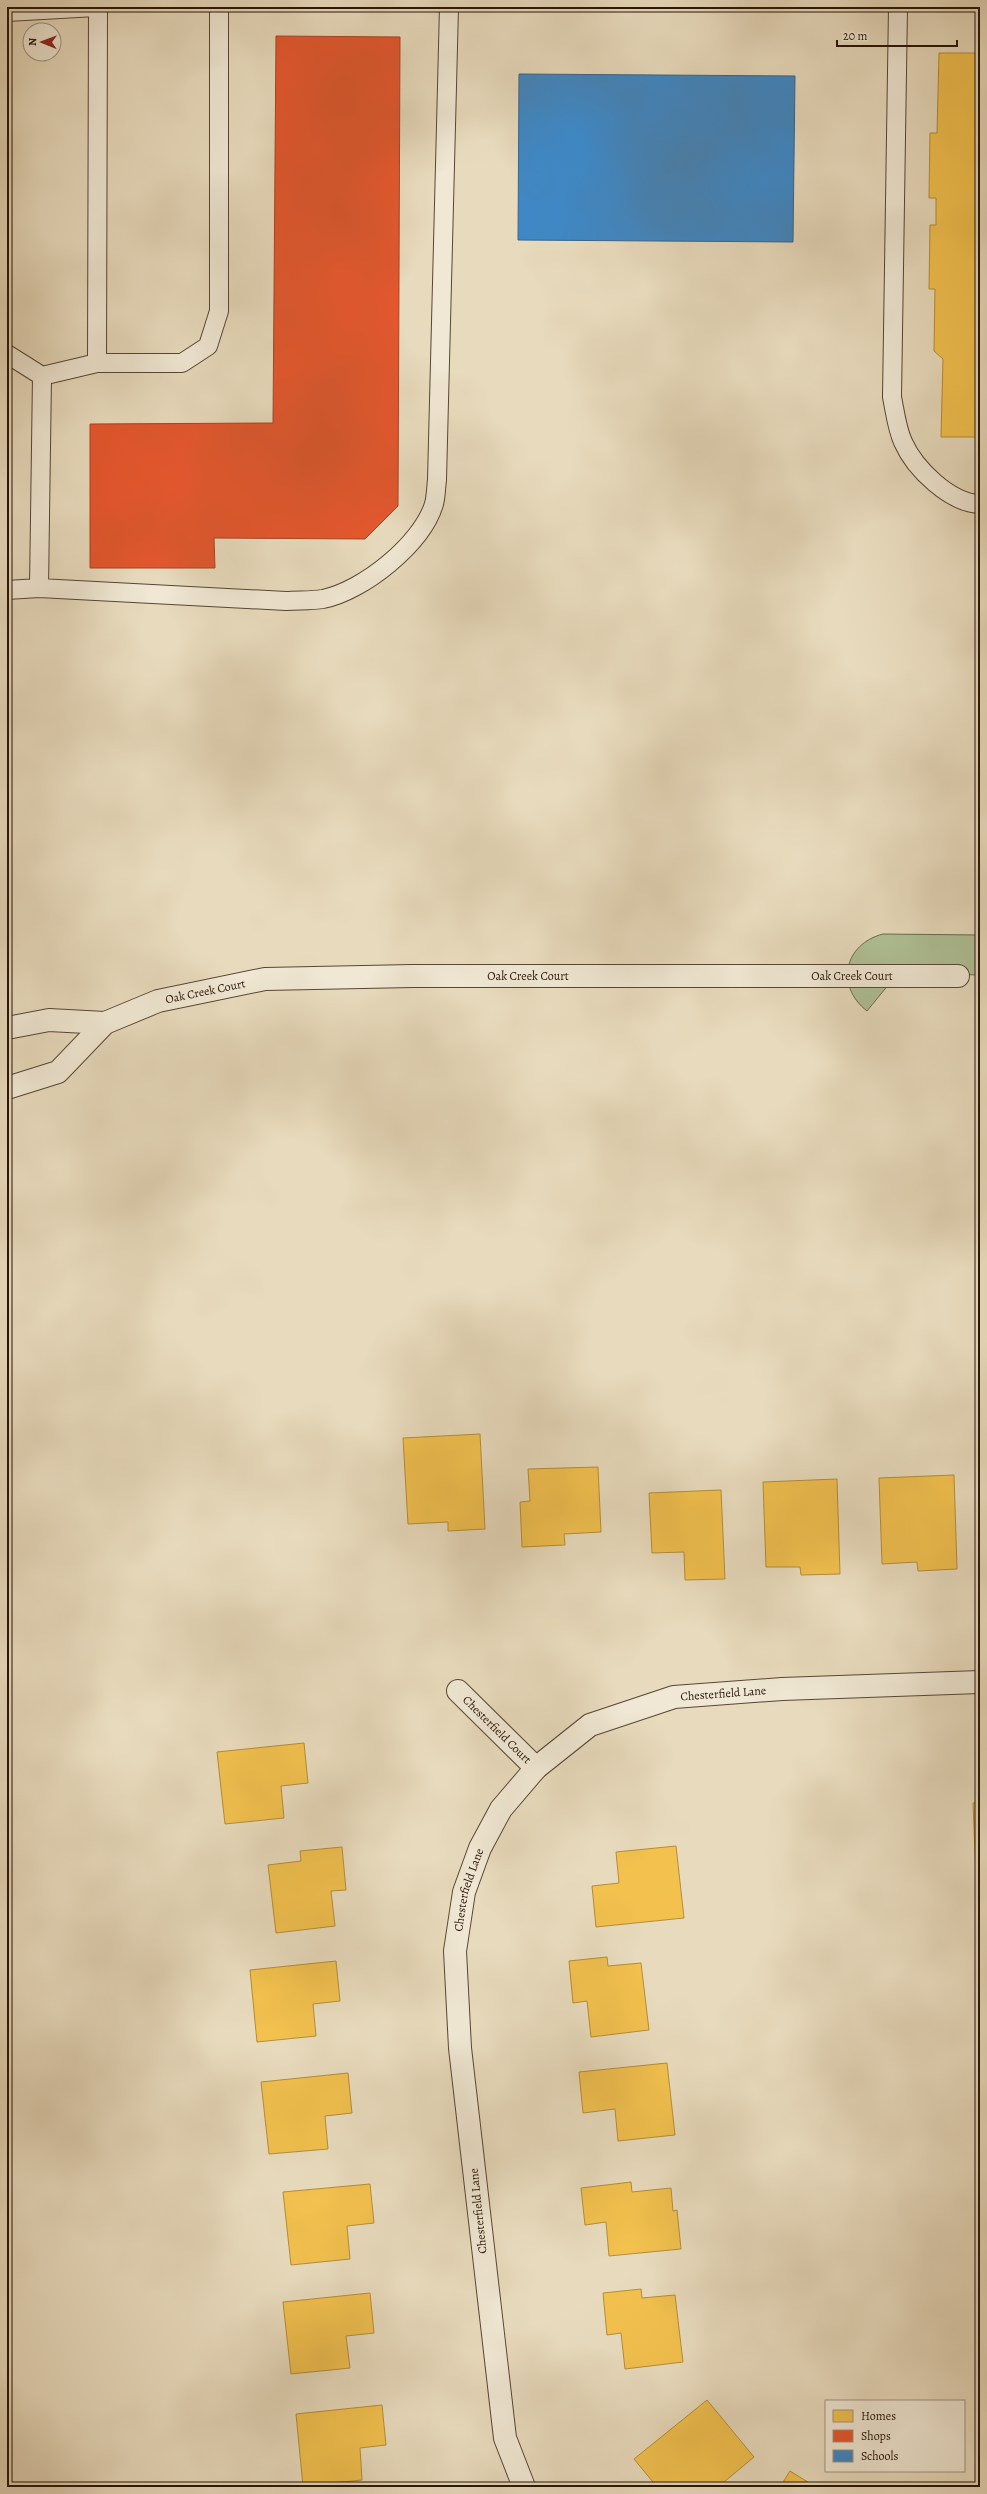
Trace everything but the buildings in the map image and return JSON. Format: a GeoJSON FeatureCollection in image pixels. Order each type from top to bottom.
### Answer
{"type":"FeatureCollection","features":[{"type":"Feature","properties":{"kind":"street","name":"Oak Creek Court"},"geometry":{"type":"LineString","coordinates":[[7,1088],[58,1072],[105,1023],[158,1001],[264,979],[412,976],[958,976]]}},
{"type":"Feature","properties":{"kind":"street","name":"Oak Creek Court"},"geometry":{"type":"LineString","coordinates":[[7,1028],[49,1020],[105,1023]]}},
{"type":"Feature","properties":{"kind":"street","name":"Chesterfield Lane"},"geometry":{"type":"LineString","coordinates":[[524,2487],[505,2438],[460,2056],[455,1951],[464,1892],[480,1848],[501,1809],[536,1768],[590,1725],[674,1697],[782,1689],[980,1682]]}},
{"type":"Feature","properties":{"kind":"street","name":"Chesterfield Court"},"geometry":{"type":"LineString","coordinates":[[458,1691],[536,1768]]}},
{"type":"Feature","properties":{"kind":"lane"},"geometry":{"type":"LineString","coordinates":[[7,12],[97,7],[97,363]]}},
{"type":"Feature","properties":{"kind":"lane"},"geometry":{"type":"LineString","coordinates":[[7,354],[42,376],[97,363],[182,363],[208,346],[219,311],[219,7]]}},
{"type":"Feature","properties":{"kind":"lane"},"geometry":{"type":"LineString","coordinates":[[7,590],[39,588],[286,601],[323,599],[368,580],[393,562],[419,531],[434,505],[437,480],[449,7]]}},
{"type":"Feature","properties":{"kind":"lane"},"geometry":{"type":"LineString","coordinates":[[898,7],[892,397],[903,443],[922,469],[948,495],[980,504]]}},
{"type":"Feature","properties":{"kind":"lane"},"geometry":{"type":"LineString","coordinates":[[39,588],[42,376]]}},
{"type":"Feature","properties":{"kind":"green space"},"geometry":{"type":"Polygon","coordinates":[[[883,934],[980,935],[980,975],[898,973],[867,1011],[857,1001],[851,990],[848,978],[848,967],[852,956],[860,947],[870,939],[883,934]]]}}]}
